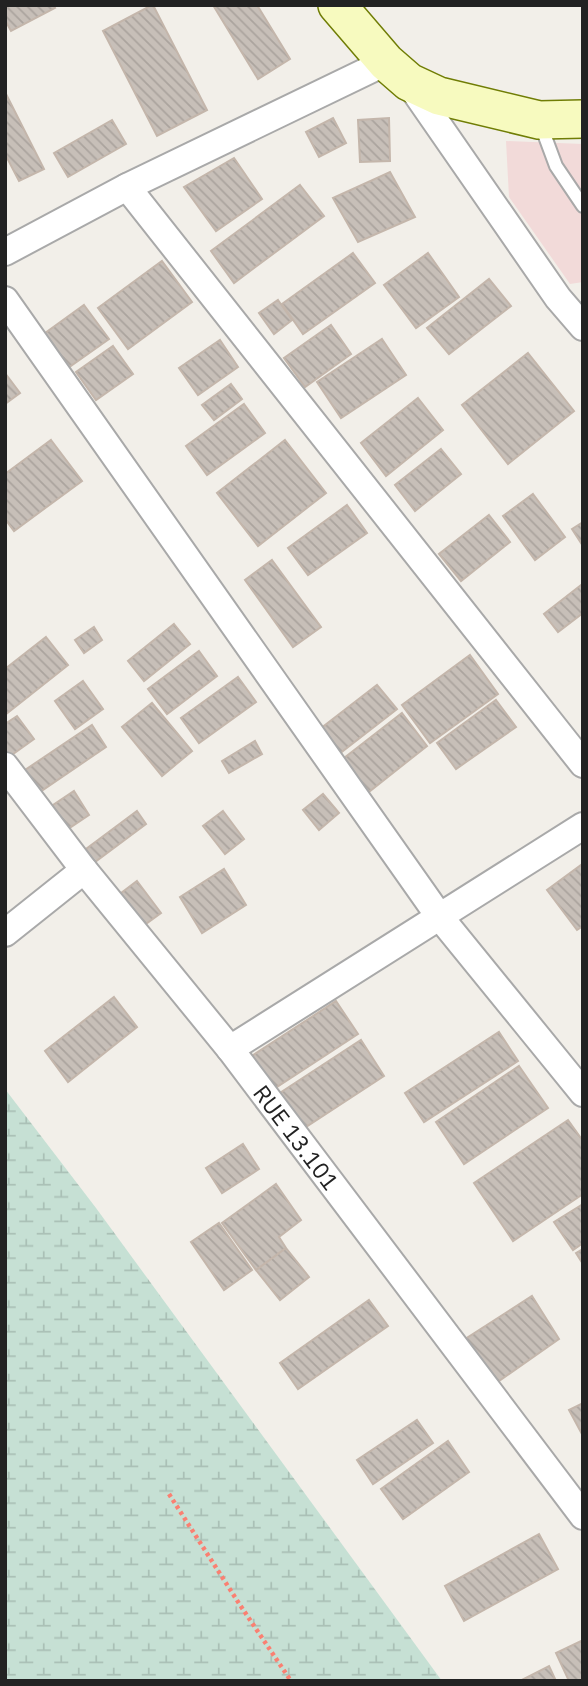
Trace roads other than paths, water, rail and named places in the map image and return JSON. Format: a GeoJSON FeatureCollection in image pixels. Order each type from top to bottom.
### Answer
{"type":"FeatureCollection","features":[{"type":"Feature","properties":{"kind":"main road"},"geometry":{"type":"LineString","coordinates":[[337,5],[398,72],[439,96],[539,120],[583,119]]}},
{"type":"Feature","properties":{"kind":"street"},"geometry":{"type":"LineString","coordinates":[[5,252],[127,187],[398,72],[558,298],[583,327]]}},
{"type":"Feature","properties":{"kind":"street"},"geometry":{"type":"LineString","coordinates":[[127,187],[583,764]]}},
{"type":"Feature","properties":{"kind":"street"},"geometry":{"type":"LineString","coordinates":[[5,300],[439,916],[583,1093]]}},
{"type":"Feature","properties":{"kind":"street","name":"RUE 13.101"},"geometry":{"type":"LineString","coordinates":[[5,766],[85,870],[230,1049],[582,1514]]}},
{"type":"Feature","properties":{"kind":"street"},"geometry":{"type":"LineString","coordinates":[[230,1049],[583,826]]}},
{"type":"Feature","properties":{"kind":"street"},"geometry":{"type":"LineString","coordinates":[[5,933],[85,870]]}},
{"type":"Feature","properties":{"kind":"lane"},"geometry":{"type":"LineString","coordinates":[[539,120],[556,166],[583,206]]}}]}
